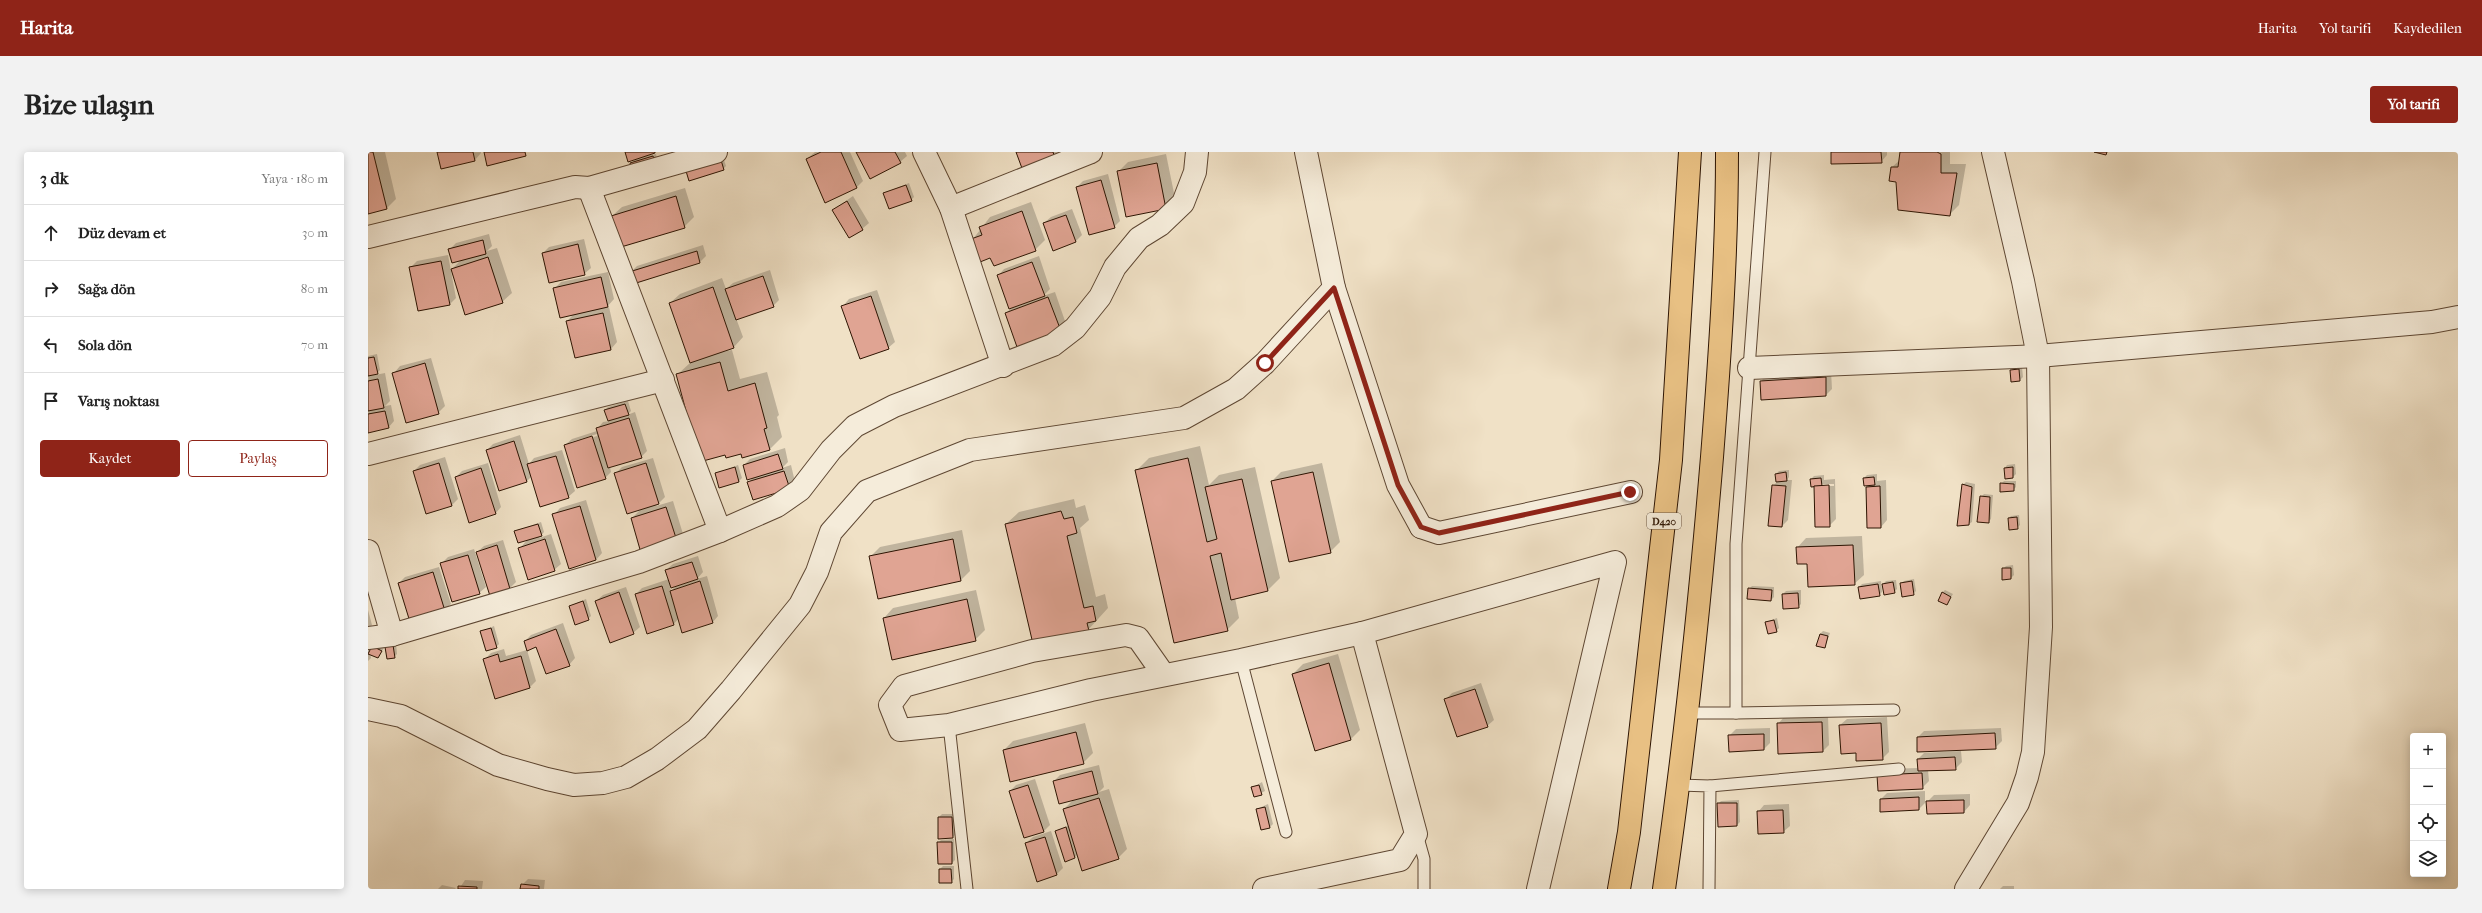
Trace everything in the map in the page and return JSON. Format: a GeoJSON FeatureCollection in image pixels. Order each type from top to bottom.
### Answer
{"type":"FeatureCollection","features":[{"type":"Feature","properties":{"kind":"highway","name":"D420"},"geometry":{"type":"LineString","coordinates":[[1619,889],[1629,832],[1671,460],[1690,152]]}},
{"type":"Feature","properties":{"kind":"highway"},"geometry":{"type":"LineString","coordinates":[[1664,889],[1689,713],[1717,393],[1727,198],[1727,152]]}},
{"type":"Feature","properties":{"kind":"street"},"geometry":{"type":"LineString","coordinates":[[368,237],[574,187],[589,188],[716,152]]}},
{"type":"Feature","properties":{"kind":"street"},"geometry":{"type":"LineString","coordinates":[[924,152],[951,208],[1003,366]]}},
{"type":"Feature","properties":{"kind":"street"},"geometry":{"type":"LineString","coordinates":[[951,208],[1091,152]]}},
{"type":"Feature","properties":{"kind":"street"},"geometry":{"type":"LineString","coordinates":[[368,638],[392,635],[639,562],[720,531],[777,506],[800,490],[831,450],[855,426],[901,403],[957,380],[1003,366],[1053,345],[1075,328],[1100,297],[1115,267],[1139,238],[1160,225],[1184,203],[1195,172],[1197,152]]}},
{"type":"Feature","properties":{"kind":"street"},"geometry":{"type":"LineString","coordinates":[[1306,152],[1334,288],[1398,485],[1421,527],[1439,533],[1630,492]]}},
{"type":"Feature","properties":{"kind":"street"},"geometry":{"type":"LineString","coordinates":[[1966,889],[2018,803],[2028,777],[2033,752],[2041,627],[2038,356],[2030,311],[1993,152]]}},
{"type":"Feature","properties":{"kind":"street"},"geometry":{"type":"LineString","coordinates":[[589,188],[720,531]]}},
{"type":"Feature","properties":{"kind":"street"},"geometry":{"type":"LineString","coordinates":[[368,709],[401,716],[498,765],[547,779],[574,785],[603,782],[626,777],[657,759],[697,730],[731,690],[800,605],[817,572],[831,532],[867,491],[970,450],[1184,418],[1236,389],[1265,363],[1334,288]]}},
{"type":"Feature","properties":{"kind":"street"},"geometry":{"type":"LineString","coordinates":[[1749,368],[2038,356],[2432,322],[2458,317]]}},
{"type":"Feature","properties":{"kind":"street"},"geometry":{"type":"LineString","coordinates":[[368,454],[663,380]]}},
{"type":"Feature","properties":{"kind":"street"},"geometry":{"type":"LineString","coordinates":[[368,550],[392,635]]}},
{"type":"Feature","properties":{"kind":"street"},"geometry":{"type":"LineString","coordinates":[[1164,676],[1138,638],[1126,635],[1032,651],[904,686],[890,705],[900,730],[949,725],[1090,690],[1164,676],[1241,660],[1362,633],[1615,562],[1538,889]]}},
{"type":"Feature","properties":{"kind":"street"},"geometry":{"type":"LineString","coordinates":[[1264,889],[1400,860],[1416,834],[1362,633]]}},
{"type":"Feature","properties":{"kind":"lane"},"geometry":{"type":"LineString","coordinates":[[1736,713],[1736,544],[1766,152]]}},
{"type":"Feature","properties":{"kind":"lane"},"geometry":{"type":"LineString","coordinates":[[1241,660],[1286,832]]}},
{"type":"Feature","properties":{"kind":"lane"},"geometry":{"type":"LineString","coordinates":[[1689,713],[1894,710]]}},
{"type":"Feature","properties":{"kind":"lane"},"geometry":{"type":"LineString","coordinates":[[949,725],[967,889]]}},
{"type":"Feature","properties":{"kind":"lane"},"geometry":{"type":"LineString","coordinates":[[1679,785],[1710,786],[1899,769]]}},
{"type":"Feature","properties":{"kind":"lane"},"geometry":{"type":"LineString","coordinates":[[1709,889],[1710,786]]}},
{"type":"Feature","properties":{"kind":"lane"},"geometry":{"type":"LineString","coordinates":[[1416,834],[1424,859],[1424,889]]}},
{"type":"Feature","properties":{"kind":"building"},"geometry":{"type":"Polygon","coordinates":[[[368,152],[373,152],[387,209],[368,214],[368,152]]]}},
{"type":"Feature","properties":{"kind":"building"},"geometry":{"type":"Polygon","coordinates":[[[437,152],[473,152],[475,161],[441,169],[437,152]]]}},
{"type":"Feature","properties":{"kind":"building"},"geometry":{"type":"Polygon","coordinates":[[[484,152],[525,152],[526,156],[487,166],[484,152]]]}},
{"type":"Feature","properties":{"kind":"building"},"geometry":{"type":"Polygon","coordinates":[[[625,152],[655,152],[655,153],[628,162],[625,152]]]}},
{"type":"Feature","properties":{"kind":"building"},"geometry":{"type":"Polygon","coordinates":[[[821,152],[841,152],[857,188],[825,203],[806,159],[821,152]]]}},
{"type":"Feature","properties":{"kind":"building"},"geometry":{"type":"Polygon","coordinates":[[[856,152],[895,152],[901,163],[870,179],[856,152]]]}},
{"type":"Feature","properties":{"kind":"building"},"geometry":{"type":"Polygon","coordinates":[[[1016,152],[1053,152],[1055,158],[1023,171],[1016,152]]]}},
{"type":"Feature","properties":{"kind":"building"},"geometry":{"type":"Polygon","coordinates":[[[1831,152],[1881,152],[1882,163],[1831,164],[1831,152]]]}},
{"type":"Feature","properties":{"kind":"building"},"geometry":{"type":"Polygon","coordinates":[[[1900,152],[1937,152],[1941,154],[1941,173],[1957,173],[1950,216],[1898,210],[1896,182],[1889,181],[1891,167],[1898,167],[1900,152]]]}},
{"type":"Feature","properties":{"kind":"building"},"geometry":{"type":"Polygon","coordinates":[[[2094,152],[2107,152],[2106,155],[2094,152]]]}},
{"type":"Feature","properties":{"kind":"building"},"geometry":{"type":"Polygon","coordinates":[[[653,156],[655,163],[632,170],[630,163],[653,156]]]}},
{"type":"Feature","properties":{"kind":"building"},"geometry":{"type":"Polygon","coordinates":[[[721,160],[724,170],[689,181],[686,171],[721,160]]]}},
{"type":"Feature","properties":{"kind":"building"},"geometry":{"type":"Polygon","coordinates":[[[1157,163],[1166,209],[1126,217],[1117,171],[1157,163]]]}},
{"type":"Feature","properties":{"kind":"building"},"geometry":{"type":"Polygon","coordinates":[[[1101,180],[1115,228],[1089,235],[1076,187],[1101,180]]]}},
{"type":"Feature","properties":{"kind":"building"},"geometry":{"type":"Polygon","coordinates":[[[906,185],[912,201],[889,209],[883,193],[906,185]]]}},
{"type":"Feature","properties":{"kind":"building"},"geometry":{"type":"Polygon","coordinates":[[[676,196],[685,228],[621,247],[611,216],[676,196]]]}},
{"type":"Feature","properties":{"kind":"building"},"geometry":{"type":"Polygon","coordinates":[[[847,201],[863,230],[849,238],[832,210],[847,201]]]}},
{"type":"Feature","properties":{"kind":"building"},"geometry":{"type":"Polygon","coordinates":[[[1022,211],[1036,251],[994,266],[990,258],[980,262],[971,239],[982,235],[979,227],[1022,211]]]}},
{"type":"Feature","properties":{"kind":"building"},"geometry":{"type":"Polygon","coordinates":[[[1066,215],[1076,242],[1053,251],[1043,223],[1066,215]]]}},
{"type":"Feature","properties":{"kind":"building"},"geometry":{"type":"Polygon","coordinates":[[[483,240],[486,254],[452,263],[448,249],[483,240]]]}},
{"type":"Feature","properties":{"kind":"building"},"geometry":{"type":"Polygon","coordinates":[[[578,244],[585,275],[549,283],[542,253],[578,244]]]}},
{"type":"Feature","properties":{"kind":"building"},"geometry":{"type":"Polygon","coordinates":[[[697,251],[700,263],[633,284],[629,272],[697,251]]]}},
{"type":"Feature","properties":{"kind":"building"},"geometry":{"type":"Polygon","coordinates":[[[488,257],[503,303],[465,315],[451,269],[488,257]]]}},
{"type":"Feature","properties":{"kind":"building"},"geometry":{"type":"Polygon","coordinates":[[[441,261],[450,305],[418,311],[409,267],[441,261]]]}},
{"type":"Feature","properties":{"kind":"building"},"geometry":{"type":"Polygon","coordinates":[[[1032,262],[1045,296],[1009,309],[997,275],[1032,262]]]}},
{"type":"Feature","properties":{"kind":"building"},"geometry":{"type":"Polygon","coordinates":[[[763,276],[774,307],[736,320],[725,289],[763,276]]]}},
{"type":"Feature","properties":{"kind":"building"},"geometry":{"type":"Polygon","coordinates":[[[601,277],[608,307],[560,318],[553,288],[601,277]]]}},
{"type":"Feature","properties":{"kind":"building"},"geometry":{"type":"Polygon","coordinates":[[[713,287],[734,348],[690,363],[669,303],[713,287]]]}},
{"type":"Feature","properties":{"kind":"building"},"geometry":{"type":"Polygon","coordinates":[[[871,296],[889,349],[860,359],[841,306],[871,296]]]}},
{"type":"Feature","properties":{"kind":"building"},"geometry":{"type":"Polygon","coordinates":[[[1048,297],[1061,331],[1017,347],[1005,313],[1048,297]]]}},
{"type":"Feature","properties":{"kind":"building"},"geometry":{"type":"Polygon","coordinates":[[[603,313],[611,350],[575,358],[566,321],[603,313]]]}},
{"type":"Feature","properties":{"kind":"building"},"geometry":{"type":"Polygon","coordinates":[[[374,357],[378,374],[368,376],[368,358],[374,357]]]}},
{"type":"Feature","properties":{"kind":"building"},"geometry":{"type":"Polygon","coordinates":[[[720,362],[728,391],[755,383],[767,428],[764,429],[770,450],[742,458],[741,454],[726,458],[725,455],[703,461],[696,448],[676,374],[720,362]]]}},
{"type":"Feature","properties":{"kind":"building"},"geometry":{"type":"Polygon","coordinates":[[[425,363],[439,414],[406,423],[392,373],[425,363]]]}},
{"type":"Feature","properties":{"kind":"building"},"geometry":{"type":"Polygon","coordinates":[[[2019,369],[2020,381],[2011,382],[2010,370],[2019,369]]]}},
{"type":"Feature","properties":{"kind":"building"},"geometry":{"type":"Polygon","coordinates":[[[1826,377],[1826,396],[1761,400],[1760,381],[1826,377]]]}},
{"type":"Feature","properties":{"kind":"building"},"geometry":{"type":"Polygon","coordinates":[[[378,379],[384,408],[368,411],[368,381],[378,379]]]}},
{"type":"Feature","properties":{"kind":"building"},"geometry":{"type":"Polygon","coordinates":[[[625,404],[629,415],[608,421],[604,410],[625,404]]]}},
{"type":"Feature","properties":{"kind":"building"},"geometry":{"type":"Polygon","coordinates":[[[385,411],[389,428],[368,433],[368,414],[385,411]]]}},
{"type":"Feature","properties":{"kind":"building"},"geometry":{"type":"Polygon","coordinates":[[[629,418],[642,458],[608,468],[596,428],[629,418]]]}},
{"type":"Feature","properties":{"kind":"building"},"geometry":{"type":"Polygon","coordinates":[[[592,436],[606,479],[577,488],[564,445],[592,436]]]}},
{"type":"Feature","properties":{"kind":"building"},"geometry":{"type":"Polygon","coordinates":[[[514,441],[527,482],[499,491],[486,450],[514,441]]]}},
{"type":"Feature","properties":{"kind":"building"},"geometry":{"type":"Polygon","coordinates":[[[778,454],[783,469],[747,480],[743,465],[778,454]]]}},
{"type":"Feature","properties":{"kind":"building"},"geometry":{"type":"Polygon","coordinates":[[[556,456],[569,498],[540,507],[527,464],[556,456]]]}},
{"type":"Feature","properties":{"kind":"building"},"geometry":{"type":"Polygon","coordinates":[[[1188,458],[1207,542],[1217,539],[1205,487],[1242,479],[1268,591],[1231,600],[1221,553],[1210,556],[1228,631],[1174,643],[1135,470],[1188,458]]]}},
{"type":"Feature","properties":{"kind":"building"},"geometry":{"type":"Polygon","coordinates":[[[439,463],[452,506],[426,514],[413,471],[439,463]]]}},
{"type":"Feature","properties":{"kind":"building"},"geometry":{"type":"Polygon","coordinates":[[[646,463],[659,504],[627,514],[614,473],[646,463]]]}},
{"type":"Feature","properties":{"kind":"building"},"geometry":{"type":"Polygon","coordinates":[[[735,467],[739,482],[719,488],[715,473],[735,467]]]}},
{"type":"Feature","properties":{"kind":"building"},"geometry":{"type":"Polygon","coordinates":[[[2013,467],[2013,478],[2005,479],[2004,468],[2013,467]]]}},
{"type":"Feature","properties":{"kind":"building"},"geometry":{"type":"Polygon","coordinates":[[[481,468],[496,514],[469,523],[455,477],[481,468]]]}},
{"type":"Feature","properties":{"kind":"building"},"geometry":{"type":"Polygon","coordinates":[[[784,471],[790,489],[753,500],[747,482],[784,471]]]}},
{"type":"Feature","properties":{"kind":"building"},"geometry":{"type":"Polygon","coordinates":[[[1313,472],[1331,553],[1289,562],[1271,481],[1313,472]]]}},
{"type":"Feature","properties":{"kind":"building"},"geometry":{"type":"Polygon","coordinates":[[[1786,472],[1787,481],[1776,482],[1775,474],[1786,472]]]}},
{"type":"Feature","properties":{"kind":"building"},"geometry":{"type":"Polygon","coordinates":[[[1874,477],[1875,485],[1864,486],[1863,478],[1874,477]]]}},
{"type":"Feature","properties":{"kind":"building"},"geometry":{"type":"Polygon","coordinates":[[[1821,478],[1822,486],[1811,487],[1810,479],[1821,478]]]}},
{"type":"Feature","properties":{"kind":"building"},"geometry":{"type":"Polygon","coordinates":[[[2000,483],[2014,484],[2014,491],[2000,492],[2000,483]]]}},
{"type":"Feature","properties":{"kind":"building"},"geometry":{"type":"Polygon","coordinates":[[[1962,484],[1972,487],[1969,525],[1957,526],[1962,484]]]}},
{"type":"Feature","properties":{"kind":"building"},"geometry":{"type":"Polygon","coordinates":[[[1772,485],[1786,486],[1782,527],[1768,526],[1772,485]]]}},
{"type":"Feature","properties":{"kind":"building"},"geometry":{"type":"Polygon","coordinates":[[[1829,485],[1830,527],[1815,527],[1814,486],[1829,485]]]}},
{"type":"Feature","properties":{"kind":"building"},"geometry":{"type":"Polygon","coordinates":[[[1880,486],[1881,528],[1867,528],[1866,487],[1880,486]]]}},
{"type":"Feature","properties":{"kind":"building"},"geometry":{"type":"Polygon","coordinates":[[[1980,496],[1990,497],[1989,523],[1977,522],[1980,496]]]}},
{"type":"Feature","properties":{"kind":"building"},"geometry":{"type":"Polygon","coordinates":[[[580,506],[596,560],[569,569],[552,514],[580,506]]]}},
{"type":"Feature","properties":{"kind":"building"},"geometry":{"type":"Polygon","coordinates":[[[666,507],[677,541],[641,553],[631,518],[666,507]]]}},
{"type":"Feature","properties":{"kind":"building"},"geometry":{"type":"Polygon","coordinates":[[[1061,511],[1064,519],[1073,517],[1077,533],[1067,536],[1084,608],[1093,606],[1096,621],[1087,623],[1089,631],[1033,644],[1005,524],[1061,511]]]}},
{"type":"Feature","properties":{"kind":"building"},"geometry":{"type":"Polygon","coordinates":[[[2017,517],[2018,529],[2009,530],[2008,518],[2017,517]]]}},
{"type":"Feature","properties":{"kind":"building"},"geometry":{"type":"Polygon","coordinates":[[[538,524],[542,536],[518,543],[514,531],[538,524]]]}},
{"type":"Feature","properties":{"kind":"building"},"geometry":{"type":"Polygon","coordinates":[[[545,539],[555,571],[528,580],[518,548],[545,539]]]}},
{"type":"Feature","properties":{"kind":"building"},"geometry":{"type":"Polygon","coordinates":[[[953,539],[961,581],[878,599],[869,556],[953,539]]]}},
{"type":"Feature","properties":{"kind":"building"},"geometry":{"type":"Polygon","coordinates":[[[497,545],[510,589],[490,596],[476,552],[497,545]]]}},
{"type":"Feature","properties":{"kind":"building"},"geometry":{"type":"Polygon","coordinates":[[[1853,545],[1855,585],[1808,587],[1807,564],[1797,564],[1796,547],[1853,545]]]}},
{"type":"Feature","properties":{"kind":"building"},"geometry":{"type":"Polygon","coordinates":[[[468,555],[480,594],[452,602],[440,563],[468,555]]]}},
{"type":"Feature","properties":{"kind":"building"},"geometry":{"type":"Polygon","coordinates":[[[692,562],[698,579],[671,588],[665,570],[692,562]]]}},
{"type":"Feature","properties":{"kind":"building"},"geometry":{"type":"Polygon","coordinates":[[[2002,568],[2011,568],[2011,579],[2002,580],[2002,568]]]}},
{"type":"Feature","properties":{"kind":"building"},"geometry":{"type":"Polygon","coordinates":[[[433,572],[445,611],[410,622],[398,583],[433,572]]]}},
{"type":"Feature","properties":{"kind":"building"},"geometry":{"type":"Polygon","coordinates":[[[700,581],[713,623],[682,633],[670,591],[700,581]]]}},
{"type":"Feature","properties":{"kind":"building"},"geometry":{"type":"Polygon","coordinates":[[[1912,581],[1914,595],[1902,597],[1900,583],[1912,581]]]}},
{"type":"Feature","properties":{"kind":"building"},"geometry":{"type":"Polygon","coordinates":[[[1893,582],[1895,593],[1884,595],[1882,584],[1893,582]]]}},
{"type":"Feature","properties":{"kind":"building"},"geometry":{"type":"Polygon","coordinates":[[[1878,584],[1880,596],[1860,599],[1858,587],[1878,584]]]}},
{"type":"Feature","properties":{"kind":"building"},"geometry":{"type":"Polygon","coordinates":[[[662,586],[674,625],[647,634],[635,594],[662,586]]]}},
{"type":"Feature","properties":{"kind":"building"},"geometry":{"type":"Polygon","coordinates":[[[1748,588],[1772,590],[1771,601],[1747,599],[1748,588]]]}},
{"type":"Feature","properties":{"kind":"building"},"geometry":{"type":"Polygon","coordinates":[[[619,592],[634,634],[610,643],[595,601],[619,592]]]}},
{"type":"Feature","properties":{"kind":"building"},"geometry":{"type":"Polygon","coordinates":[[[1942,592],[1951,597],[1947,605],[1938,601],[1942,592]]]}},
{"type":"Feature","properties":{"kind":"building"},"geometry":{"type":"Polygon","coordinates":[[[1798,593],[1799,608],[1783,609],[1782,594],[1798,593]]]}},
{"type":"Feature","properties":{"kind":"building"},"geometry":{"type":"Polygon","coordinates":[[[967,599],[976,641],[892,660],[883,618],[967,599]]]}},
{"type":"Feature","properties":{"kind":"building"},"geometry":{"type":"Polygon","coordinates":[[[583,601],[589,620],[575,625],[569,606],[583,601]]]}},
{"type":"Feature","properties":{"kind":"building"},"geometry":{"type":"Polygon","coordinates":[[[1774,620],[1777,632],[1768,634],[1765,622],[1774,620]]]}},
{"type":"Feature","properties":{"kind":"building"},"geometry":{"type":"Polygon","coordinates":[[[491,628],[497,648],[486,651],[480,631],[491,628]]]}},
{"type":"Feature","properties":{"kind":"building"},"geometry":{"type":"Polygon","coordinates":[[[556,629],[570,666],[546,674],[536,647],[527,651],[524,641],[556,629]]]}},
{"type":"Feature","properties":{"kind":"building"},"geometry":{"type":"Polygon","coordinates":[[[1820,634],[1828,636],[1825,648],[1816,646],[1820,634]]]}},
{"type":"Feature","properties":{"kind":"building"},"geometry":{"type":"Polygon","coordinates":[[[393,645],[395,658],[387,659],[385,647],[393,645]]]}},
{"type":"Feature","properties":{"kind":"building"},"geometry":{"type":"Polygon","coordinates":[[[372,646],[382,651],[378,658],[368,654],[372,646]]]}},
{"type":"Feature","properties":{"kind":"building"},"geometry":{"type":"Polygon","coordinates":[[[498,654],[500,662],[521,656],[530,688],[495,699],[483,659],[498,654]]]}},
{"type":"Feature","properties":{"kind":"building"},"geometry":{"type":"Polygon","coordinates":[[[1329,663],[1351,740],[1315,751],[1292,674],[1329,663]]]}},
{"type":"Feature","properties":{"kind":"building"},"geometry":{"type":"Polygon","coordinates":[[[1475,689],[1488,727],[1457,737],[1444,699],[1475,689]]]}},
{"type":"Feature","properties":{"kind":"building"},"geometry":{"type":"Polygon","coordinates":[[[1822,722],[1823,752],[1778,754],[1777,723],[1822,722]]]}},
{"type":"Feature","properties":{"kind":"building"},"geometry":{"type":"Polygon","coordinates":[[[1881,723],[1883,760],[1856,761],[1856,753],[1841,754],[1839,725],[1881,723]]]}},
{"type":"Feature","properties":{"kind":"building"},"geometry":{"type":"Polygon","coordinates":[[[1076,732],[1084,764],[1010,782],[1003,750],[1076,732]]]}},
{"type":"Feature","properties":{"kind":"building"},"geometry":{"type":"Polygon","coordinates":[[[1995,733],[1996,749],[1917,752],[1917,737],[1995,733]]]}},
{"type":"Feature","properties":{"kind":"building"},"geometry":{"type":"Polygon","coordinates":[[[1764,734],[1764,750],[1729,752],[1728,735],[1764,734]]]}},
{"type":"Feature","properties":{"kind":"building"},"geometry":{"type":"Polygon","coordinates":[[[1955,757],[1956,770],[1918,771],[1917,759],[1955,757]]]}},
{"type":"Feature","properties":{"kind":"building"},"geometry":{"type":"Polygon","coordinates":[[[1092,771],[1098,794],[1059,804],[1053,781],[1092,771]]]}},
{"type":"Feature","properties":{"kind":"building"},"geometry":{"type":"Polygon","coordinates":[[[1922,773],[1923,789],[1878,791],[1877,775],[1922,773]]]}},
{"type":"Feature","properties":{"kind":"building"},"geometry":{"type":"Polygon","coordinates":[[[1028,785],[1044,832],[1024,838],[1009,791],[1028,785]]]}},
{"type":"Feature","properties":{"kind":"building"},"geometry":{"type":"Polygon","coordinates":[[[1259,785],[1262,795],[1254,797],[1251,787],[1259,785]]]}},
{"type":"Feature","properties":{"kind":"building"},"geometry":{"type":"Polygon","coordinates":[[[1919,797],[1919,810],[1880,812],[1880,799],[1919,797]]]}},
{"type":"Feature","properties":{"kind":"building"},"geometry":{"type":"Polygon","coordinates":[[[1099,798],[1119,859],[1082,871],[1063,809],[1099,798]]]}},
{"type":"Feature","properties":{"kind":"building"},"geometry":{"type":"Polygon","coordinates":[[[1964,800],[1964,813],[1927,814],[1926,801],[1964,800]]]}},
{"type":"Feature","properties":{"kind":"building"},"geometry":{"type":"Polygon","coordinates":[[[1717,803],[1737,803],[1737,826],[1718,827],[1717,803]]]}},
{"type":"Feature","properties":{"kind":"building"},"geometry":{"type":"Polygon","coordinates":[[[1265,807],[1270,828],[1261,830],[1256,809],[1265,807]]]}},
{"type":"Feature","properties":{"kind":"building"},"geometry":{"type":"Polygon","coordinates":[[[1783,810],[1784,833],[1758,834],[1757,811],[1783,810]]]}},
{"type":"Feature","properties":{"kind":"building"},"geometry":{"type":"Polygon","coordinates":[[[938,817],[952,817],[953,838],[938,839],[938,817]]]}},
{"type":"Feature","properties":{"kind":"building"},"geometry":{"type":"Polygon","coordinates":[[[1066,827],[1075,858],[1065,862],[1055,831],[1066,827]]]}},
{"type":"Feature","properties":{"kind":"building"},"geometry":{"type":"Polygon","coordinates":[[[1045,837],[1057,875],[1037,882],[1025,843],[1045,837]]]}},
{"type":"Feature","properties":{"kind":"building"},"geometry":{"type":"Polygon","coordinates":[[[937,842],[952,842],[952,864],[938,864],[937,842]]]}},
{"type":"Feature","properties":{"kind":"building"},"geometry":{"type":"Polygon","coordinates":[[[939,869],[951,869],[952,883],[939,883],[939,869]]]}},
{"type":"Feature","properties":{"kind":"building"},"geometry":{"type":"Polygon","coordinates":[[[521,884],[539,886],[539,889],[520,889],[521,884]]]}},
{"type":"Feature","properties":{"kind":"building"},"geometry":{"type":"Polygon","coordinates":[[[458,886],[477,887],[477,889],[458,889],[458,886]]]}},
{"type":"Feature","properties":{"kind":"route"},"geometry":{"type":"LineString","coordinates":[[1265,363],[1334,288],[1398,485],[1421,527],[1439,533],[1630,492]]}}]}
